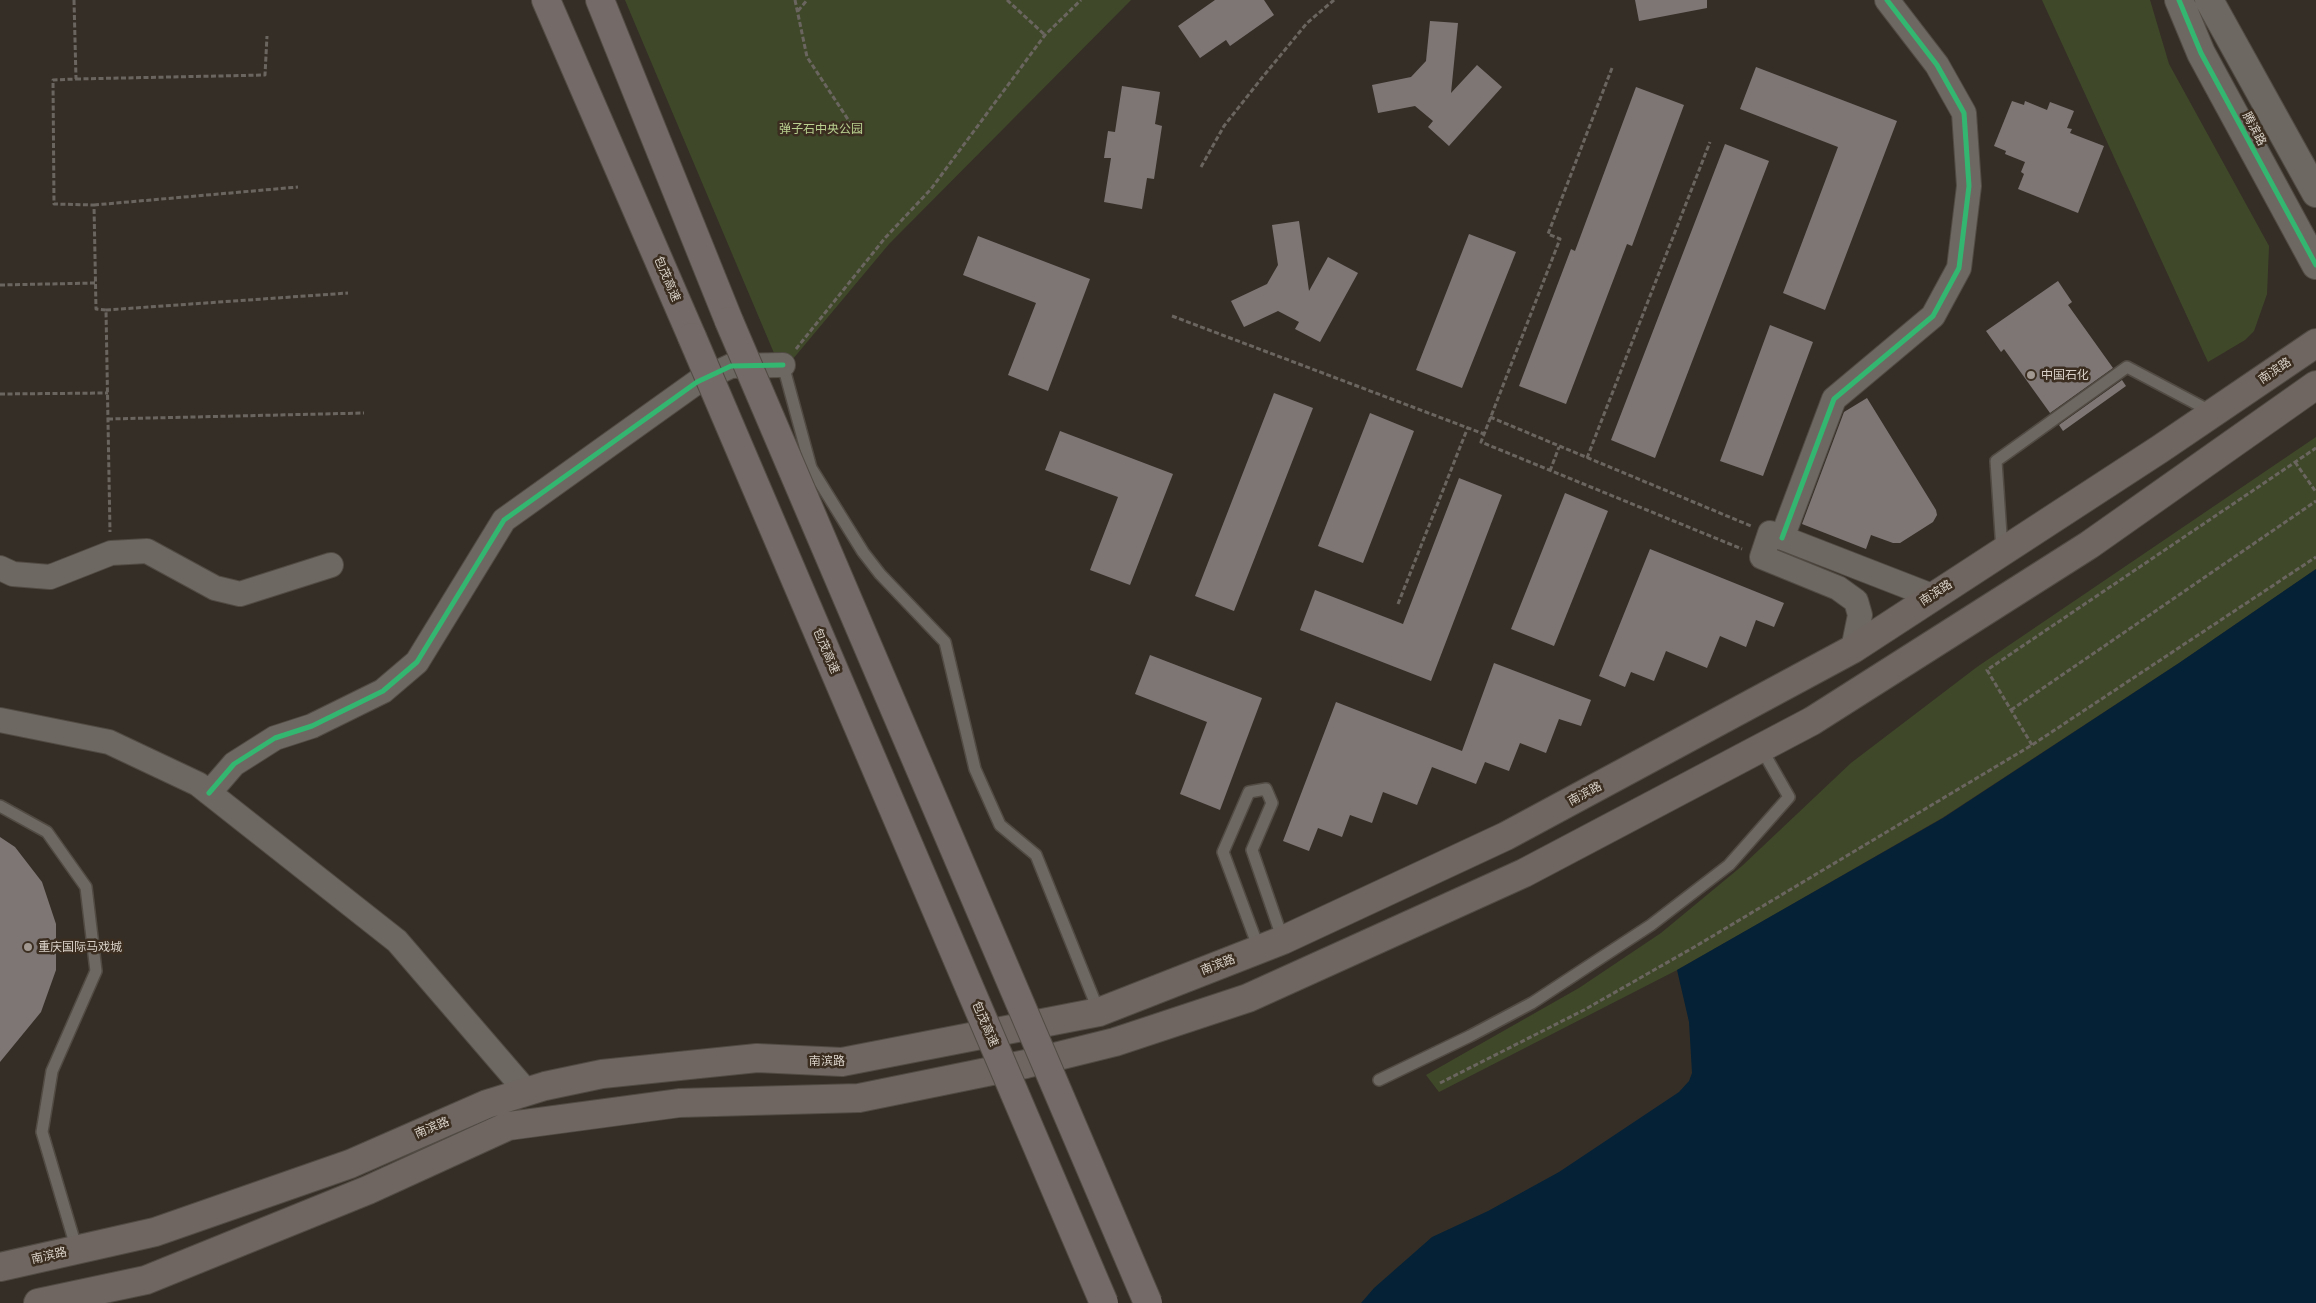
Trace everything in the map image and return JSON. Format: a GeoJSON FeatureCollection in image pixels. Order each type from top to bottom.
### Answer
{"type":"FeatureCollection","features":[{"type":"Feature","properties":{"kind":"highway","name":"包茂高速"},"geometry":{"type":"LineString","coordinates":[[546,0],[692,337],[1104,1303]]}},
{"type":"Feature","properties":{"kind":"highway"},"geometry":{"type":"LineString","coordinates":[[600,0],[729,321],[1148,1303]]}},
{"type":"Feature","properties":{"kind":"main road","name":"南滨路"},"geometry":{"type":"LineString","coordinates":[[0,1267],[156,1232],[341,1167],[487,1104],[527,1092],[602,1074],[757,1058],[842,1062],[1099,1012],[1271,944],[1506,836],[1853,649],[2213,413],[2316,343]]}},
{"type":"Feature","properties":{"kind":"main road"},"geometry":{"type":"LineString","coordinates":[[38,1303],[146,1280],[360,1193],[508,1126],[679,1103],[858,1098],[1026,1064],[1115,1042],[1248,998],[1524,873],[1812,721],[2088,545],[2316,385]]}},
{"type":"Feature","properties":{"kind":"street"},"geometry":{"type":"LineString","coordinates":[[1853,649],[1860,615],[1856,601],[1838,588],[1762,557],[1776,536],[1834,398],[1932,316],[1959,268],[1969,186],[1964,113],[1937,65],[1887,0]]}},
{"type":"Feature","properties":{"kind":"street","name":"腾滨路"},"geometry":{"type":"LineString","coordinates":[[2179,0],[2201,53],[2316,265]]}},
{"type":"Feature","properties":{"kind":"street","name":"腾滨路"},"geometry":{"type":"LineString","coordinates":[[2209,0],[2314,187]]}},
{"type":"Feature","properties":{"kind":"street"},"geometry":{"type":"LineString","coordinates":[[209,793],[234,764],[275,738],[312,726],[376,695],[418,662],[431,637],[504,520],[697,382],[731,366],[783,365]]}},
{"type":"Feature","properties":{"kind":"street"},"geometry":{"type":"LineString","coordinates":[[1776,536],[1932,596]]}},
{"type":"Feature","properties":{"kind":"street"},"geometry":{"type":"LineString","coordinates":[[0,568],[13,574],[50,577],[111,553],[147,551],[215,588],[240,594],[332,565]]}},
{"type":"Feature","properties":{"kind":"street"},"geometry":{"type":"LineString","coordinates":[[0,720],[109,742],[198,784],[397,941],[527,1092]]}},
{"type":"Feature","properties":{"kind":"lane"},"geometry":{"type":"LineString","coordinates":[[783,365],[811,468],[863,552],[880,574],[945,642],[975,769],[1000,825],[1036,855],[1099,1012]]}},
{"type":"Feature","properties":{"kind":"lane"},"geometry":{"type":"LineString","coordinates":[[2002,550],[1996,461],[2127,367],[2213,413]]}},
{"type":"Feature","properties":{"kind":"lane"},"geometry":{"type":"LineString","coordinates":[[1379,1080],[1470,1036],[1532,1003],[1651,924],[1729,865],[1790,798],[1761,748]]}},
{"type":"Feature","properties":{"kind":"lane"},"geometry":{"type":"LineString","coordinates":[[1266,789],[1272,803],[1252,850],[1271,944],[1223,852],[1249,792],[1266,789]]}},
{"type":"Feature","properties":{"kind":"lane"},"geometry":{"type":"LineString","coordinates":[[0,806],[47,832],[86,887],[96,971],[52,1071],[42,1132],[77,1250]]}},
{"type":"Feature","properties":{"kind":"path"},"geometry":{"type":"LineString","coordinates":[[74,0],[76,79]]}},
{"type":"Feature","properties":{"kind":"path"},"geometry":{"type":"LineString","coordinates":[[794,0],[807,57],[851,124]]}},
{"type":"Feature","properties":{"kind":"path"},"geometry":{"type":"LineString","coordinates":[[797,12],[807,0]]}},
{"type":"Feature","properties":{"kind":"path"},"geometry":{"type":"LineString","coordinates":[[1007,0],[1045,35]]}},
{"type":"Feature","properties":{"kind":"path"},"geometry":{"type":"LineString","coordinates":[[783,365],[885,238],[931,189],[1045,35],[1081,0]]}},
{"type":"Feature","properties":{"kind":"path"},"geometry":{"type":"LineString","coordinates":[[1201,168],[1224,126],[1261,79],[1307,24],[1334,0]]}},
{"type":"Feature","properties":{"kind":"path"},"geometry":{"type":"LineString","coordinates":[[267,36],[265,75],[54,80],[54,204],[94,205],[298,187]]}},
{"type":"Feature","properties":{"kind":"path"},"geometry":{"type":"LineString","coordinates":[[1612,68],[1548,234],[1560,239],[1481,442],[1762,557]]}},
{"type":"Feature","properties":{"kind":"path"},"geometry":{"type":"LineString","coordinates":[[1586,458],[1710,142]]}},
{"type":"Feature","properties":{"kind":"path"},"geometry":{"type":"LineString","coordinates":[[94,205],[96,309],[106,310],[348,293]]}},
{"type":"Feature","properties":{"kind":"path"},"geometry":{"type":"LineString","coordinates":[[0,285],[95,283]]}},
{"type":"Feature","properties":{"kind":"path"},"geometry":{"type":"LineString","coordinates":[[106,310],[111,553]]}},
{"type":"Feature","properties":{"kind":"path"},"geometry":{"type":"LineString","coordinates":[[1172,316],[1484,434]]}},
{"type":"Feature","properties":{"kind":"path"},"geometry":{"type":"LineString","coordinates":[[0,394],[108,392]]}},
{"type":"Feature","properties":{"kind":"path"},"geometry":{"type":"LineString","coordinates":[[108,419],[364,413]]}},
{"type":"Feature","properties":{"kind":"path"},"geometry":{"type":"LineString","coordinates":[[1490,417],[1776,536]]}},
{"type":"Feature","properties":{"kind":"path"},"geometry":{"type":"LineString","coordinates":[[1398,604],[1468,428]]}},
{"type":"Feature","properties":{"kind":"path"},"geometry":{"type":"LineString","coordinates":[[1550,471],[1559,447]]}},
{"type":"Feature","properties":{"kind":"path"},"geometry":{"type":"LineString","coordinates":[[2032,745],[1987,670],[2316,448]]}},
{"type":"Feature","properties":{"kind":"path"},"geometry":{"type":"LineString","coordinates":[[2295,462],[2316,492]]}},
{"type":"Feature","properties":{"kind":"path"},"geometry":{"type":"LineString","coordinates":[[2011,710],[2316,501]]}},
{"type":"Feature","properties":{"kind":"path"},"geometry":{"type":"LineString","coordinates":[[1440,1083],[1584,1010],[1696,946],[2032,745],[2316,557]]}},
{"type":"Feature","properties":{"kind":"green space","name":"弹子石中央公园"},"geometry":{"type":"Polygon","coordinates":[[[625,0],[1131,0],[889,244],[782,372],[625,0]]]}},
{"type":"Feature","properties":{"kind":"green space"},"geometry":{"type":"Polygon","coordinates":[[[2042,0],[2150,0],[2169,64],[2269,246],[2267,294],[2254,331],[2245,340],[2208,362],[2042,0]]]}},
{"type":"Feature","properties":{"kind":"green space"},"geometry":{"type":"Polygon","coordinates":[[[2316,437],[2316,569],[2179,663],[1942,818],[1677,970],[1439,1092],[1426,1075],[1579,988],[1661,933],[1742,866],[1851,763],[1977,667],[2316,437]]]}},
{"type":"Feature","properties":{"kind":"water"},"geometry":{"type":"Polygon","coordinates":[[[2316,569],[2316,1303],[1361,1303],[1374,1288],[1432,1237],[1488,1211],[1559,1172],[1679,1092],[1689,1081],[1692,1073],[1689,1022],[1677,970],[1943,818],[2179,663],[2316,569]]]}},
{"type":"Feature","properties":{"kind":"building"},"geometry":{"type":"Polygon","coordinates":[[[1215,0],[1264,0],[1274,15],[1230,46],[1226,40],[1200,58],[1178,26],[1215,0]]]}},
{"type":"Feature","properties":{"kind":"building"},"geometry":{"type":"Polygon","coordinates":[[[1635,0],[1707,0],[1707,8],[1639,21],[1635,0]]]}},
{"type":"Feature","properties":{"kind":"building"},"geometry":{"type":"Polygon","coordinates":[[[1430,21],[1458,23],[1451,93],[1477,65],[1502,87],[1449,146],[1428,127],[1433,121],[1415,106],[1378,113],[1372,85],[1411,77],[1426,61],[1430,21]]]}},
{"type":"Feature","properties":{"kind":"building"},"geometry":{"type":"Polygon","coordinates":[[[1756,67],[1897,121],[1825,310],[1783,293],[1838,147],[1740,109],[1756,67]]]}},
{"type":"Feature","properties":{"kind":"building"},"geometry":{"type":"Polygon","coordinates":[[[1122,86],[1160,92],[1155,124],[1162,126],[1154,179],[1147,178],[1142,209],[1104,202],[1111,158],[1104,158],[1108,131],[1115,132],[1122,86]]]}},
{"type":"Feature","properties":{"kind":"building"},"geometry":{"type":"Polygon","coordinates":[[[1636,87],[1684,105],[1632,246],[1627,244],[1566,404],[1519,386],[1571,249],[1575,251],[1636,87]]]}},
{"type":"Feature","properties":{"kind":"building"},"geometry":{"type":"Polygon","coordinates":[[[2012,101],[2024,105],[2025,101],[2047,110],[2050,102],[2074,111],[2067,128],[2072,129],[2070,133],[2104,146],[2078,213],[2018,189],[2024,174],[2021,172],[2025,162],[2005,154],[2006,151],[1994,146],[2012,101]]]}},
{"type":"Feature","properties":{"kind":"building"},"geometry":{"type":"Polygon","coordinates":[[[1725,144],[1769,161],[1655,458],[1611,440],[1725,144]]]}},
{"type":"Feature","properties":{"kind":"building"},"geometry":{"type":"Polygon","coordinates":[[[1299,221],[1309,291],[1328,257],[1358,273],[1320,342],[1295,329],[1299,322],[1278,311],[1244,327],[1231,301],[1267,284],[1278,265],[1272,225],[1299,221]]]}},
{"type":"Feature","properties":{"kind":"building"},"geometry":{"type":"Polygon","coordinates":[[[1469,234],[1516,252],[1462,388],[1416,370],[1469,234]]]}},
{"type":"Feature","properties":{"kind":"building"},"geometry":{"type":"Polygon","coordinates":[[[978,236],[1090,279],[1048,391],[1008,375],[1036,303],[963,275],[978,236]]]}},
{"type":"Feature","properties":{"kind":"building"},"geometry":{"type":"Polygon","coordinates":[[[2058,281],[2072,302],[2068,305],[2113,368],[2050,413],[2004,349],[2001,352],[1986,331],[2058,281]]]}},
{"type":"Feature","properties":{"kind":"building"},"geometry":{"type":"Polygon","coordinates":[[[1770,325],[1813,342],[1763,476],[1720,461],[1770,325]]]}},
{"type":"Feature","properties":{"kind":"building"},"geometry":{"type":"Polygon","coordinates":[[[2122,380],[2126,386],[2063,431],[2059,425],[2122,380]]]}},
{"type":"Feature","properties":{"kind":"building"},"geometry":{"type":"Polygon","coordinates":[[[1274,393],[1313,408],[1234,611],[1195,596],[1274,393]]]}},
{"type":"Feature","properties":{"kind":"building"},"geometry":{"type":"Polygon","coordinates":[[[1867,398],[1936,510],[1937,515],[1933,522],[1900,543],[1893,543],[1871,535],[1866,549],[1802,524],[1844,412],[1867,398]]]}},
{"type":"Feature","properties":{"kind":"building"},"geometry":{"type":"Polygon","coordinates":[[[1370,413],[1414,431],[1363,563],[1318,546],[1370,413]]]}},
{"type":"Feature","properties":{"kind":"building"},"geometry":{"type":"Polygon","coordinates":[[[1060,431],[1173,474],[1130,585],[1090,570],[1118,497],[1045,470],[1060,431]]]}},
{"type":"Feature","properties":{"kind":"building"},"geometry":{"type":"Polygon","coordinates":[[[1459,478],[1502,495],[1431,681],[1300,630],[1315,590],[1403,624],[1459,478]]]}},
{"type":"Feature","properties":{"kind":"building"},"geometry":{"type":"Polygon","coordinates":[[[1565,493],[1608,511],[1554,646],[1511,629],[1565,493]]]}},
{"type":"Feature","properties":{"kind":"building"},"geometry":{"type":"Polygon","coordinates":[[[1650,549],[1784,603],[1774,627],[1756,620],[1746,647],[1720,636],[1707,668],[1666,651],[1654,681],[1631,672],[1625,687],[1599,676],[1650,549]]]}},
{"type":"Feature","properties":{"kind":"building"},"geometry":{"type":"Polygon","coordinates":[[[1150,655],[1262,698],[1220,810],[1180,794],[1207,722],[1135,694],[1150,655]]]}},
{"type":"Feature","properties":{"kind":"building"},"geometry":{"type":"Polygon","coordinates":[[[1494,663],[1591,700],[1581,726],[1559,719],[1546,753],[1520,743],[1509,771],[1485,762],[1476,784],[1432,767],[1417,805],[1383,792],[1372,823],[1350,815],[1342,837],[1318,828],[1309,851],[1283,841],[1336,702],[1462,751],[1494,663]]]}},
{"type":"Feature","properties":{"kind":"building","name":"重庆国际马戏城"},"geometry":{"type":"Polygon","coordinates":[[[0,837],[15,847],[42,882],[56,924],[56,970],[41,1012],[0,1062],[0,837]]]}},
{"type":"Feature","properties":{"kind":"cycle path"},"geometry":{"type":"LineString","coordinates":[[1782,538],[1834,399],[1933,316],[1959,268],[1969,186],[1964,113],[1937,65],[1887,0]]}},
{"type":"Feature","properties":{"kind":"cycle path"},"geometry":{"type":"LineString","coordinates":[[2179,0],[2201,53],[2316,265]]}},
{"type":"Feature","properties":{"kind":"cycle path"},"geometry":{"type":"LineString","coordinates":[[209,793],[234,764],[275,738],[312,726],[383,691],[417,662],[504,520],[697,382],[731,366],[783,365]]}},
{"type":"Feature","properties":{"kind":"place","name":"中国石化"},"geometry":{"type":"Point","coordinates":[2031,375]}},
{"type":"Feature","properties":{"kind":"place","name":"重庆国际马戏城"},"geometry":{"type":"Point","coordinates":[28,947]}}]}
